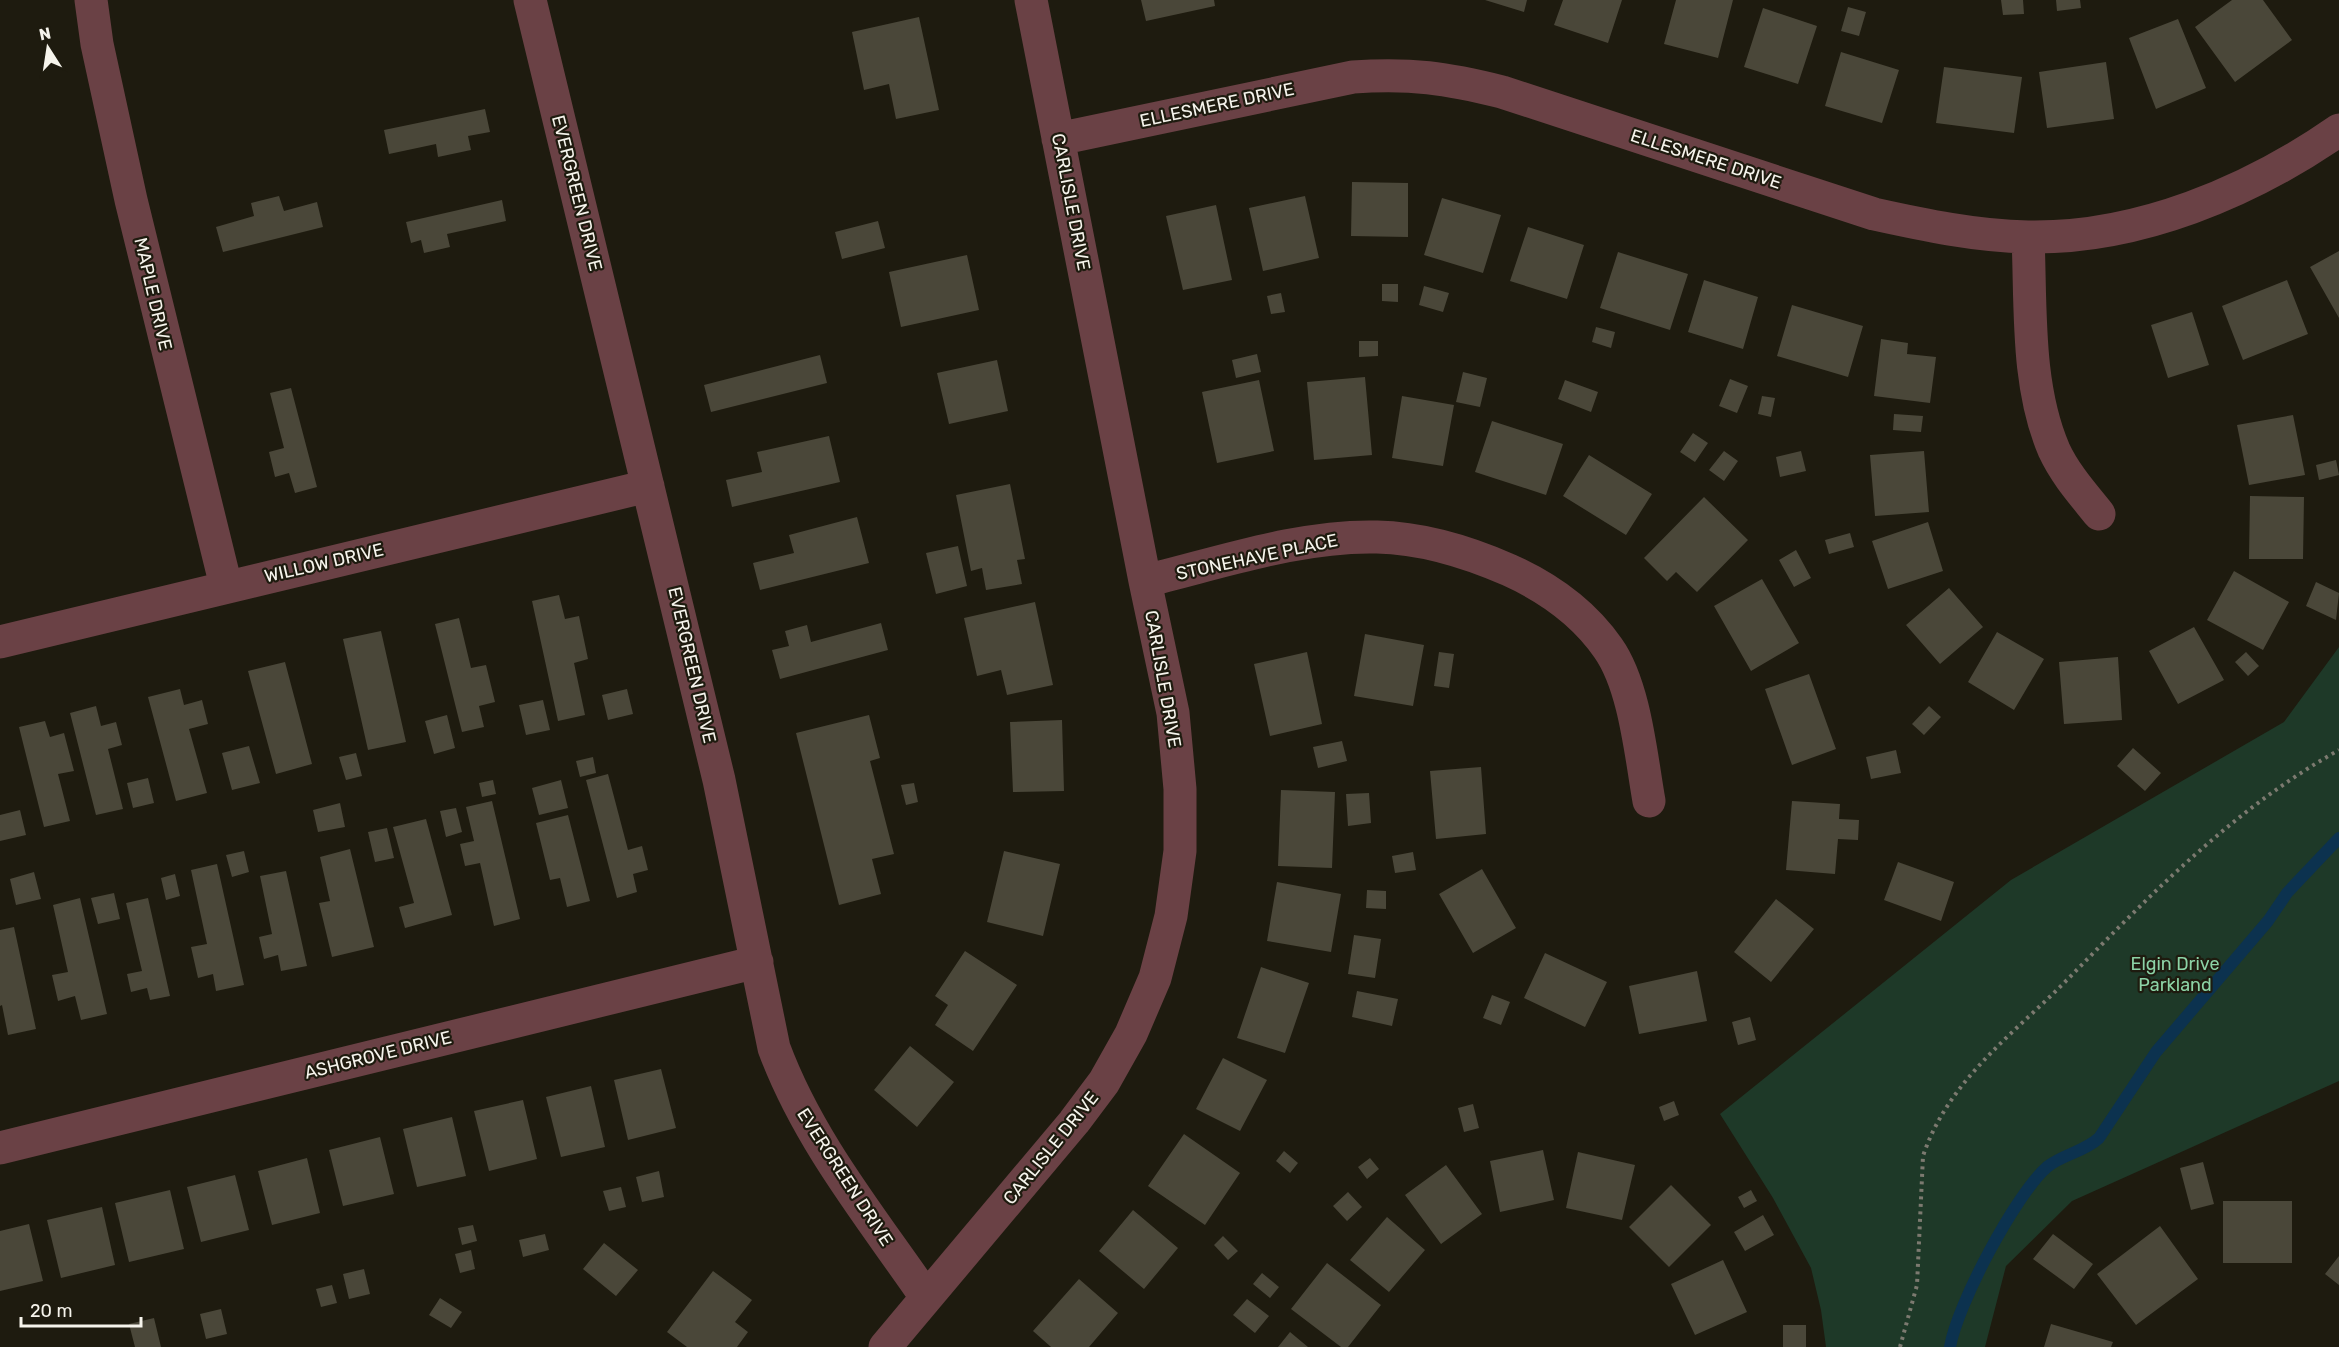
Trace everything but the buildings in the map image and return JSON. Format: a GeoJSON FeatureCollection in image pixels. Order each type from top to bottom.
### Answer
{"type":"FeatureCollection","features":[{"type":"Feature","properties":{"kind":"street","name":"MAPLE DRIVE"},"geometry":{"type":"LineString","coordinates":[[91,0],[97,44],[131,200],[226,586]]}},
{"type":"Feature","properties":{"kind":"street","name":"EVERGREEN DRIVE"},"geometry":{"type":"LineString","coordinates":[[530,0],[719,780],[774,1048],[799,1108],[813,1134],[926,1297]]}},
{"type":"Feature","properties":{"kind":"street","name":"CARLISLE DRIVE"},"geometry":{"type":"LineString","coordinates":[[885,1347],[1074,1122],[1104,1082],[1131,1034],[1155,978],[1173,905],[1180,850],[1180,789],[1173,712],[1145,581],[1031,0]]}},
{"type":"Feature","properties":{"kind":"street","name":"ELLESMERE DRIVE"},"geometry":{"type":"LineString","coordinates":[[1058,139],[1353,77],[1402,74],[1454,80],[1502,92],[1874,214],[1937,227],[2028,237],[2078,234],[2128,225],[2183,210],[2246,185],[2309,151],[2339,130]]}},
{"type":"Feature","properties":{"kind":"street"},"geometry":{"type":"LineString","coordinates":[[2028,237],[2032,350],[2045,424],[2064,470],[2099,514]]}},
{"type":"Feature","properties":{"kind":"street","name":"WILLOW DRIVE"},"geometry":{"type":"LineString","coordinates":[[0,642],[648,486]]}},
{"type":"Feature","properties":{"kind":"street","name":"STONEHAVE PLACE"},"geometry":{"type":"LineString","coordinates":[[1145,581],[1323,541],[1377,537],[1428,543],[1483,558],[1535,582],[1573,608],[1609,649],[1632,703],[1649,801]]}},
{"type":"Feature","properties":{"kind":"street","name":"ASHGROVE DRIVE"},"geometry":{"type":"LineString","coordinates":[[0,1148],[757,962]]}},
{"type":"Feature","properties":{"kind":"path"},"geometry":{"type":"LineString","coordinates":[[1899,1347],[1917,1285],[1923,1156],[1929,1140],[1955,1093],[1986,1057],[2182,866],[2262,799],[2339,750]]}},
{"type":"Feature","properties":{"kind":"green space","name":"Elgin Drive Parkland"},"geometry":{"type":"Polygon","coordinates":[[[2339,647],[2339,1081],[2072,1201],[2006,1266],[1985,1347],[1826,1347],[1821,1310],[1811,1268],[1773,1198],[1720,1114],[2011,880],[2284,722],[2339,647]]]}},
{"type":"Feature","properties":{"kind":"waterway"},"geometry":{"type":"LineString","coordinates":[[1950,1347],[1955,1328],[1975,1279],[2004,1225],[2034,1181],[2053,1163],[2087,1147],[2099,1138],[2156,1052],[2268,921],[2287,893],[2339,838]]}}]}
